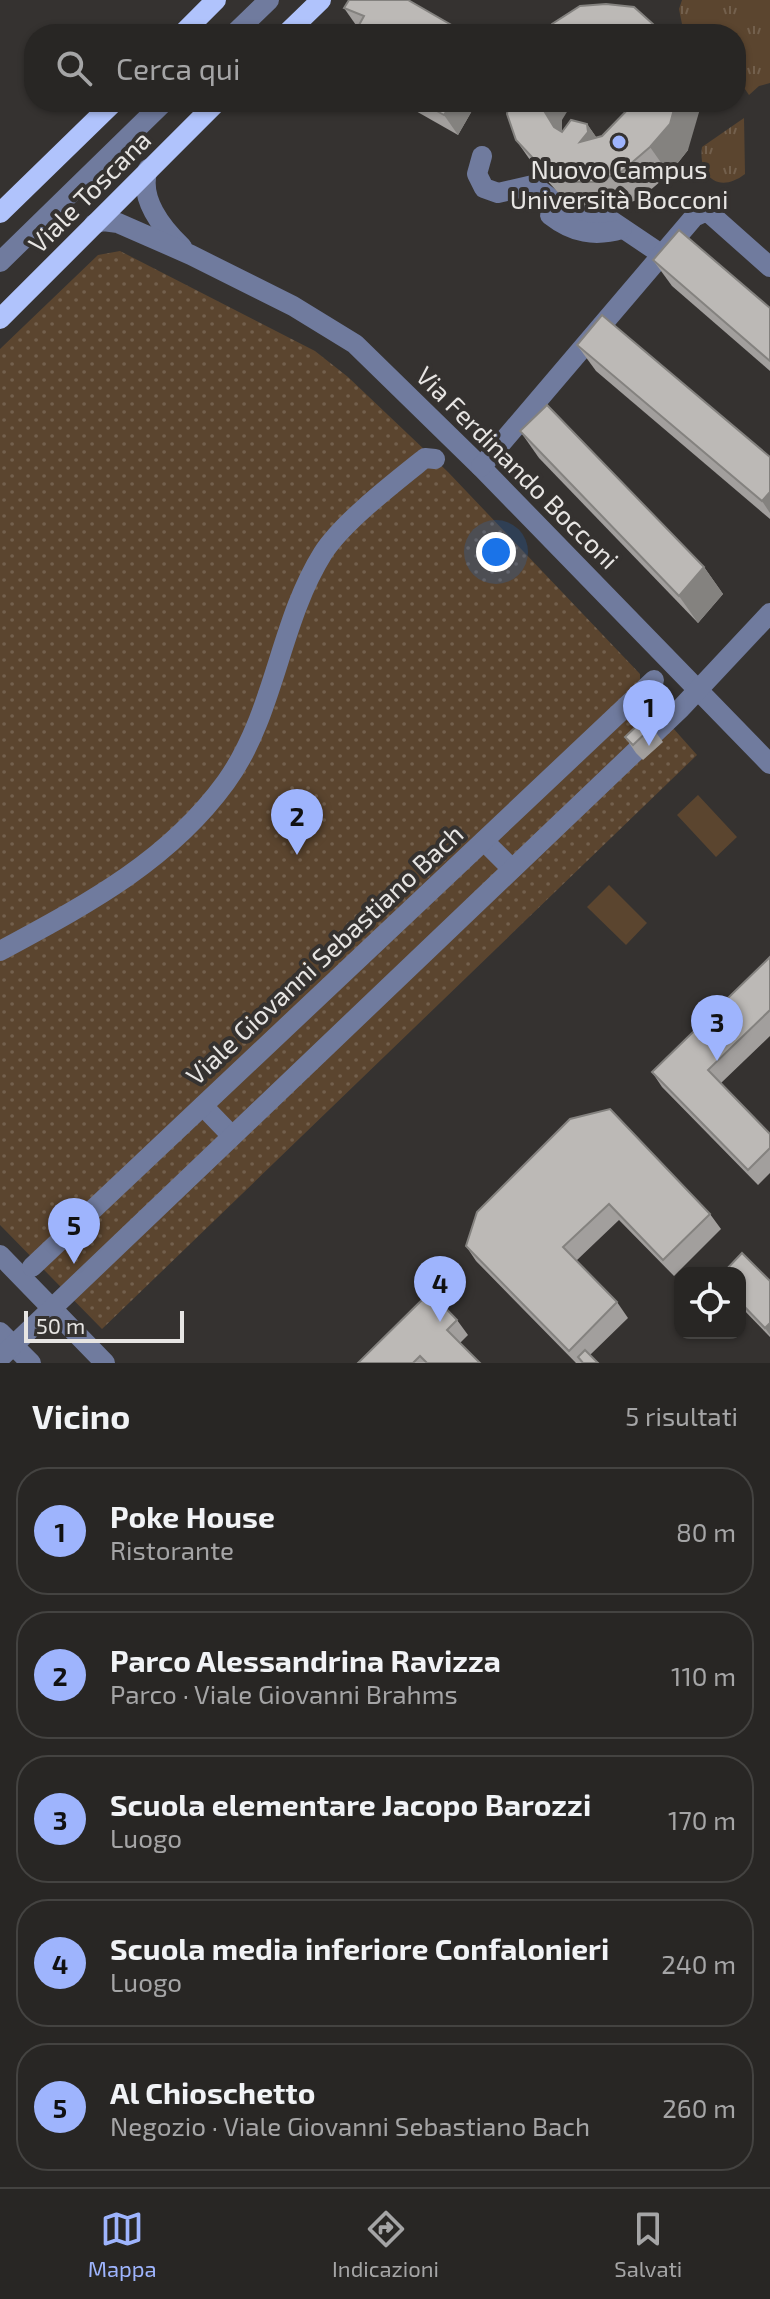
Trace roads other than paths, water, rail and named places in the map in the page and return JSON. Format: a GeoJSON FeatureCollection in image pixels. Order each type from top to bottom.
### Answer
{"type":"FeatureCollection","features":[{"type":"Feature","properties":{"kind":"main road"},"geometry":{"type":"LineString","coordinates":[[192,24],[216,0]]}},
{"type":"Feature","properties":{"kind":"main road"},"geometry":{"type":"LineString","coordinates":[[296,24],[321,0]]}},
{"type":"Feature","properties":{"kind":"main road","name":"Viale Toscana"},"geometry":{"type":"LineString","coordinates":[[0,213],[104,112]]}},
{"type":"Feature","properties":{"kind":"main road","name":"Viale Toscana"},"geometry":{"type":"LineString","coordinates":[[0,319],[207,112]]}},
{"type":"Feature","properties":{"kind":"street"},"geometry":{"type":"LineString","coordinates":[[244,24],[269,0]]}},
{"type":"Feature","properties":{"kind":"street","name":"Viale Toscana"},"geometry":{"type":"LineString","coordinates":[[0,262],[154,112]]}},
{"type":"Feature","properties":{"kind":"street"},"geometry":{"type":"LineString","coordinates":[[482,156],[476,167],[484,188],[498,193],[515,188],[575,230],[601,235],[622,229],[661,254]]}},
{"type":"Feature","properties":{"kind":"street","name":"Via Ferdinando Bocconi"},"geometry":{"type":"LineString","coordinates":[[148,169],[145,190],[155,215],[191,255]]}},
{"type":"Feature","properties":{"kind":"street"},"geometry":{"type":"LineString","coordinates":[[481,467],[694,217],[707,211],[770,267]]}},
{"type":"Feature","properties":{"kind":"street","name":"Via Ferdinando Bocconi"},"geometry":{"type":"LineString","coordinates":[[94,224],[103,221],[118,223],[191,255],[293,306],[355,344],[481,467],[770,764]]}},
{"type":"Feature","properties":{"kind":"street"},"geometry":{"type":"LineString","coordinates":[[0,951],[108,892],[138,871],[201,814],[228,779],[242,753],[278,671],[310,578],[325,551],[425,458],[435,459]]}},
{"type":"Feature","properties":{"kind":"street"},"geometry":{"type":"LineString","coordinates":[[31,1363],[4,1345],[52,1308],[512,869],[698,690],[770,613]]}},
{"type":"Feature","properties":{"kind":"street","name":"Viale Giovanni Sebastiano Bach"},"geometry":{"type":"LineString","coordinates":[[32,1267],[654,680]]}},
{"type":"Feature","properties":{"kind":"street"},"geometry":{"type":"LineString","coordinates":[[484,841],[512,869]]}},
{"type":"Feature","properties":{"kind":"street"},"geometry":{"type":"LineString","coordinates":[[203,1106],[232,1136]]}},
{"type":"Feature","properties":{"kind":"street"},"geometry":{"type":"LineString","coordinates":[[0,1255],[105,1363]]}},
{"type":"Feature","properties":{"kind":"place","name":"Nuovo Campus Università Bocconi"},"geometry":{"type":"Point","coordinates":[619,142]}},
{"type":"Feature","properties":{"kind":"place","name":"Poke House"},"geometry":{"type":"Point","coordinates":[649,746]}},
{"type":"Feature","properties":{"kind":"place","name":"Parco Alessandrina Ravizza"},"geometry":{"type":"Point","coordinates":[297,855]}},
{"type":"Feature","properties":{"kind":"place","name":"Scuola elementare Jacopo Barozzi"},"geometry":{"type":"Point","coordinates":[717,1061]}},
{"type":"Feature","properties":{"kind":"place","name":"Al Chioschetto"},"geometry":{"type":"Point","coordinates":[74,1264]}},
{"type":"Feature","properties":{"kind":"place","name":"Scuola media inferiore Confalonieri"},"geometry":{"type":"Point","coordinates":[440,1322]}}]}
